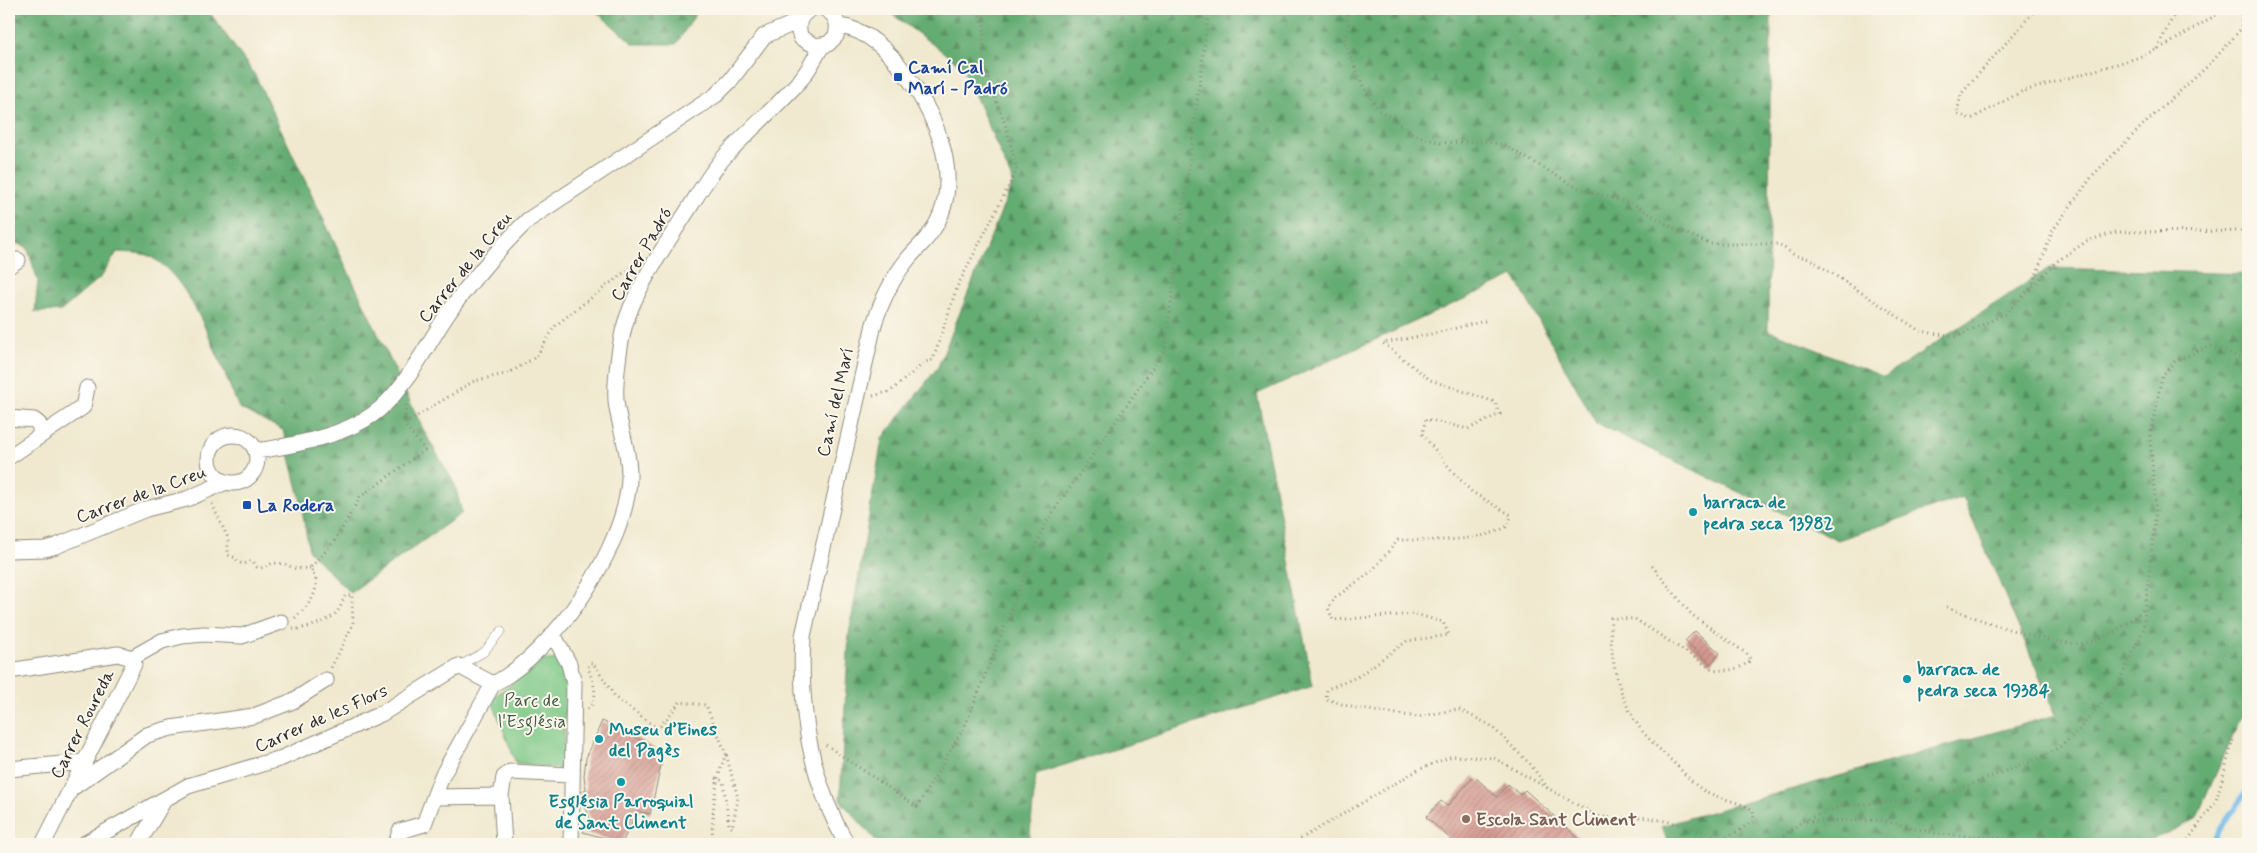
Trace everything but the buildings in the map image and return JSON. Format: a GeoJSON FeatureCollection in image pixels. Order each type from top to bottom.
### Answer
{"type":"FeatureCollection","features":[{"type":"Feature","properties":{"kind":"street"},"geometry":{"type":"LineString","coordinates":[[811,9],[804,13],[799,21],[799,32],[805,41],[816,46],[822,46]]}},
{"type":"Feature","properties":{"kind":"street"},"geometry":{"type":"LineString","coordinates":[[825,9],[835,16],[838,26]]}},
{"type":"Feature","properties":{"kind":"street","name":"Carrer de la Creu"},"geometry":{"type":"LineString","coordinates":[[256,452],[285,447],[339,431],[364,420],[380,410],[393,396],[448,313],[514,233],[528,220],[716,94],[730,81],[764,36],[799,21]]}},
{"type":"Feature","properties":{"kind":"street","name":"Carrer Padró"},"geometry":{"type":"LineString","coordinates":[[493,684],[504,679],[532,657],[554,636],[612,544],[626,503],[629,466],[615,390],[625,327],[630,310],[664,248],[707,180],[727,154],[802,78],[822,46],[828,44],[836,36],[838,26]]}},
{"type":"Feature","properties":{"kind":"street","name":"Camí del Marí"},"geometry":{"type":"LineString","coordinates":[[838,26],[851,27],[860,31],[883,50],[905,73],[930,114],[941,144],[947,173],[946,196],[939,218],[884,294],[868,343],[803,636],[802,684],[807,732],[824,795],[833,818],[848,844]]}},
{"type":"Feature","properties":{"kind":"street"},"geometry":{"type":"LineString","coordinates":[[9,457],[84,407],[87,388]]}},
{"type":"Feature","properties":{"kind":"street"},"geometry":{"type":"LineString","coordinates":[[9,418],[34,420],[39,424],[41,435]]}},
{"type":"Feature","properties":{"kind":"street","name":"Carrer de la Creu"},"geometry":{"type":"LineString","coordinates":[[235,435],[250,442],[256,452],[257,464],[248,478],[234,483],[226,482],[214,474],[210,467],[209,459],[214,444],[227,436],[235,435]]}},
{"type":"Feature","properties":{"kind":"street","name":"Carrer de la Creu"},"geometry":{"type":"LineString","coordinates":[[9,550],[45,549],[56,546],[146,509],[188,499],[226,482]]}},
{"type":"Feature","properties":{"kind":"street"},"geometry":{"type":"LineString","coordinates":[[132,658],[162,641],[182,636],[204,634],[242,636],[281,622]]}},
{"type":"Feature","properties":{"kind":"street"},"geometry":{"type":"LineString","coordinates":[[554,636],[573,674],[571,844]]}},
{"type":"Feature","properties":{"kind":"street","name":"Carrer Roureda"},"geometry":{"type":"LineString","coordinates":[[9,671],[118,654],[132,658],[134,664],[83,762],[45,842]]}},
{"type":"Feature","properties":{"kind":"street"},"geometry":{"type":"LineString","coordinates":[[396,844],[400,831],[424,824],[442,776],[493,684],[459,666]]}},
{"type":"Feature","properties":{"kind":"street","name":"Carrer de les Flors"},"geometry":{"type":"LineString","coordinates":[[84,844],[188,786],[282,758],[350,729],[406,701],[459,666]]}},
{"type":"Feature","properties":{"kind":"street"},"geometry":{"type":"LineString","coordinates":[[70,789],[147,735],[171,728],[254,716],[293,701],[326,680]]}},
{"type":"Feature","properties":{"kind":"street"},"geometry":{"type":"LineString","coordinates":[[9,769],[83,762]]}},
{"type":"Feature","properties":{"kind":"street"},"geometry":{"type":"LineString","coordinates":[[504,844],[501,796],[504,777],[510,772],[571,775]]}},
{"type":"Feature","properties":{"kind":"street"},"geometry":{"type":"LineString","coordinates":[[434,797],[501,796]]}},
{"type":"Feature","properties":{"kind":"street"},"geometry":{"type":"LineString","coordinates":[[138,844],[164,800]]}},
{"type":"Feature","properties":{"kind":"lane"},"geometry":{"type":"LineString","coordinates":[[459,666],[484,652],[502,631]]}},
{"type":"Feature","properties":{"kind":"path"},"geometry":{"type":"LineString","coordinates":[[9,25],[32,9]]}},
{"type":"Feature","properties":{"kind":"path"},"geometry":{"type":"LineString","coordinates":[[855,401],[891,391],[925,362],[933,360],[957,287],[1017,170],[1007,130],[983,64],[984,25],[976,9]]}},
{"type":"Feature","properties":{"kind":"path"},"geometry":{"type":"LineString","coordinates":[[807,732],[917,807],[965,726],[1045,524],[1164,350],[1209,9]]}},
{"type":"Feature","properties":{"kind":"path"},"geometry":{"type":"LineString","coordinates":[[1346,9],[1348,26],[1345,44],[1364,88],[1378,109],[1413,134],[1441,143],[1483,140],[1504,145],[1578,188],[1635,205],[1673,228],[1710,244],[1779,244],[1794,255],[1810,259],[1920,331],[1956,337],[2005,314],[2033,283],[2056,262],[2087,241],[2116,232],[2248,231]]}},
{"type":"Feature","properties":{"kind":"path"},"geometry":{"type":"LineString","coordinates":[[2036,9],[1961,94],[1957,114],[1972,119],[2021,92],[2137,58],[2226,9]]}},
{"type":"Feature","properties":{"kind":"path"},"geometry":{"type":"LineString","coordinates":[[2156,49],[2177,9]]}},
{"type":"Feature","properties":{"kind":"path"},"geometry":{"type":"LineString","coordinates":[[2033,283],[2052,230],[2093,175],[2143,125],[2210,64],[2240,29],[2242,10],[2235,9]]}},
{"type":"Feature","properties":{"kind":"path"},"geometry":{"type":"LineString","coordinates":[[404,424],[474,381],[509,373],[536,357],[556,325],[638,262]]}},
{"type":"Feature","properties":{"kind":"path"},"geometry":{"type":"LineString","coordinates":[[1485,321],[1383,343],[1430,380],[1494,402],[1500,414],[1468,429],[1426,419],[1422,434],[1472,492],[1511,514],[1509,525],[1498,533],[1445,540],[1398,540],[1372,571],[1336,596],[1328,608],[1333,620],[1415,614],[1443,622],[1449,635],[1407,641],[1371,665],[1357,677],[1327,689],[1326,699],[1354,708],[1418,716],[1458,709],[1490,725],[1530,764],[1548,788]]}},
{"type":"Feature","properties":{"kind":"path"},"geometry":{"type":"LineString","coordinates":[[1765,844],[1780,838],[1803,821],[1840,806],[1925,799],[2011,770],[2042,757],[2061,746],[2078,730],[2118,684],[2143,630],[2156,510],[2150,439],[2162,376],[2175,361],[2212,346],[2248,361]]}},
{"type":"Feature","properties":{"kind":"path"},"geometry":{"type":"LineString","coordinates":[[206,492],[225,531],[228,551],[231,557],[243,564],[253,561],[257,567],[261,568],[273,563],[285,564],[296,569],[310,568],[335,541],[360,497],[424,450],[404,424],[407,398]]}},
{"type":"Feature","properties":{"kind":"path"},"geometry":{"type":"LineString","coordinates":[[1652,566],[1692,615],[1747,654],[1751,660],[1744,666],[1727,672],[1712,669],[1635,619],[1611,618],[1610,632],[1618,678],[1626,704],[1637,724],[1651,742],[1698,786],[1714,796],[1752,810],[1754,820],[1737,832],[1722,838]]}},
{"type":"Feature","properties":{"kind":"path"},"geometry":{"type":"LineString","coordinates":[[310,568],[315,578],[314,595],[295,618],[281,622],[288,629],[300,629],[323,621],[338,611],[345,596],[352,596],[353,624],[334,659],[326,680]]}},
{"type":"Feature","properties":{"kind":"path"},"geometry":{"type":"LineString","coordinates":[[1948,607],[1972,617],[2046,639],[2084,643],[2117,631],[2145,608]]}},
{"type":"Feature","properties":{"kind":"path"},"geometry":{"type":"LineString","coordinates":[[574,708],[586,710],[595,700],[588,667],[590,663],[593,663],[616,698],[658,729],[680,702],[706,706],[726,754],[738,798],[732,828],[729,825],[723,781],[716,778]]}},
{"type":"Feature","properties":{"kind":"path"},"geometry":{"type":"LineString","coordinates":[[2186,844],[2216,801],[2233,740]]}},
{"type":"Feature","properties":{"kind":"path"},"geometry":{"type":"LineString","coordinates":[[712,844],[713,799],[716,778],[726,754]]}},
{"type":"Feature","properties":{"kind":"path"},"geometry":{"type":"LineString","coordinates":[[1292,844],[1418,770],[1452,756],[1494,758],[1597,816],[1611,819],[1631,816],[1656,819],[1738,844]]}},
{"type":"Feature","properties":{"kind":"path"},"geometry":{"type":"LineString","coordinates":[[1803,821],[1882,820],[1938,834],[2010,839],[2022,844]]}},
{"type":"Feature","properties":{"kind":"green space"},"geometry":{"type":"Polygon","coordinates":[[[9,9],[207,9],[255,75],[425,433],[455,485],[462,513],[350,593],[309,551],[300,497],[283,430],[239,408],[204,325],[180,284],[166,268],[148,255],[117,252],[102,276],[61,311],[35,312],[38,281],[27,247],[9,241],[9,9]]]}},
{"type":"Feature","properties":{"kind":"green space"},"geometry":{"type":"Polygon","coordinates":[[[593,9],[699,9],[676,44],[634,44],[593,9]]]}},
{"type":"Feature","properties":{"kind":"green space"},"geometry":{"type":"Polygon","coordinates":[[[885,9],[1771,9],[1768,330],[1884,377],[2049,268],[2248,274],[2248,701],[2196,819],[2144,844],[1669,844],[1661,826],[2056,715],[1963,497],[1838,540],[1596,423],[1514,276],[1257,394],[1313,686],[1036,774],[1029,844],[879,844],[840,800],[849,634],[882,439],[938,367],[1013,182],[962,66],[885,9]]]}},
{"type":"Feature","properties":{"kind":"green space","name":"Parc de l'Església"},"geometry":{"type":"Polygon","coordinates":[[[556,659],[562,666],[566,682],[563,765],[560,769],[516,763],[494,706],[490,703],[495,696],[541,661],[556,659]]]}},
{"type":"Feature","properties":{"kind":"waterway"},"geometry":{"type":"LineString","coordinates":[[2210,844],[2248,789]]}},
{"type":"Feature","properties":{"kind":"place","name":"Camí Cal Marí - Padró"},"geometry":{"type":"Point","coordinates":[898,77]}},
{"type":"Feature","properties":{"kind":"place","name":"La Rodera"},"geometry":{"type":"Point","coordinates":[247,505]}},
{"type":"Feature","properties":{"kind":"place","name":"barraca de pedra seca 13982"},"geometry":{"type":"Point","coordinates":[1693,512]}},
{"type":"Feature","properties":{"kind":"place","name":"barraca de pedra seca 19384"},"geometry":{"type":"Point","coordinates":[1907,679]}},
{"type":"Feature","properties":{"kind":"place","name":"Museu d’Eines del Pagès"},"geometry":{"type":"Point","coordinates":[599,739]}},
{"type":"Feature","properties":{"kind":"place","name":"Església Parroquial de Sant Climent"},"geometry":{"type":"Point","coordinates":[621,782]}},
{"type":"Feature","properties":{"kind":"place","name":"Escola Sant Climent"},"geometry":{"type":"Point","coordinates":[1466,819]}}]}
